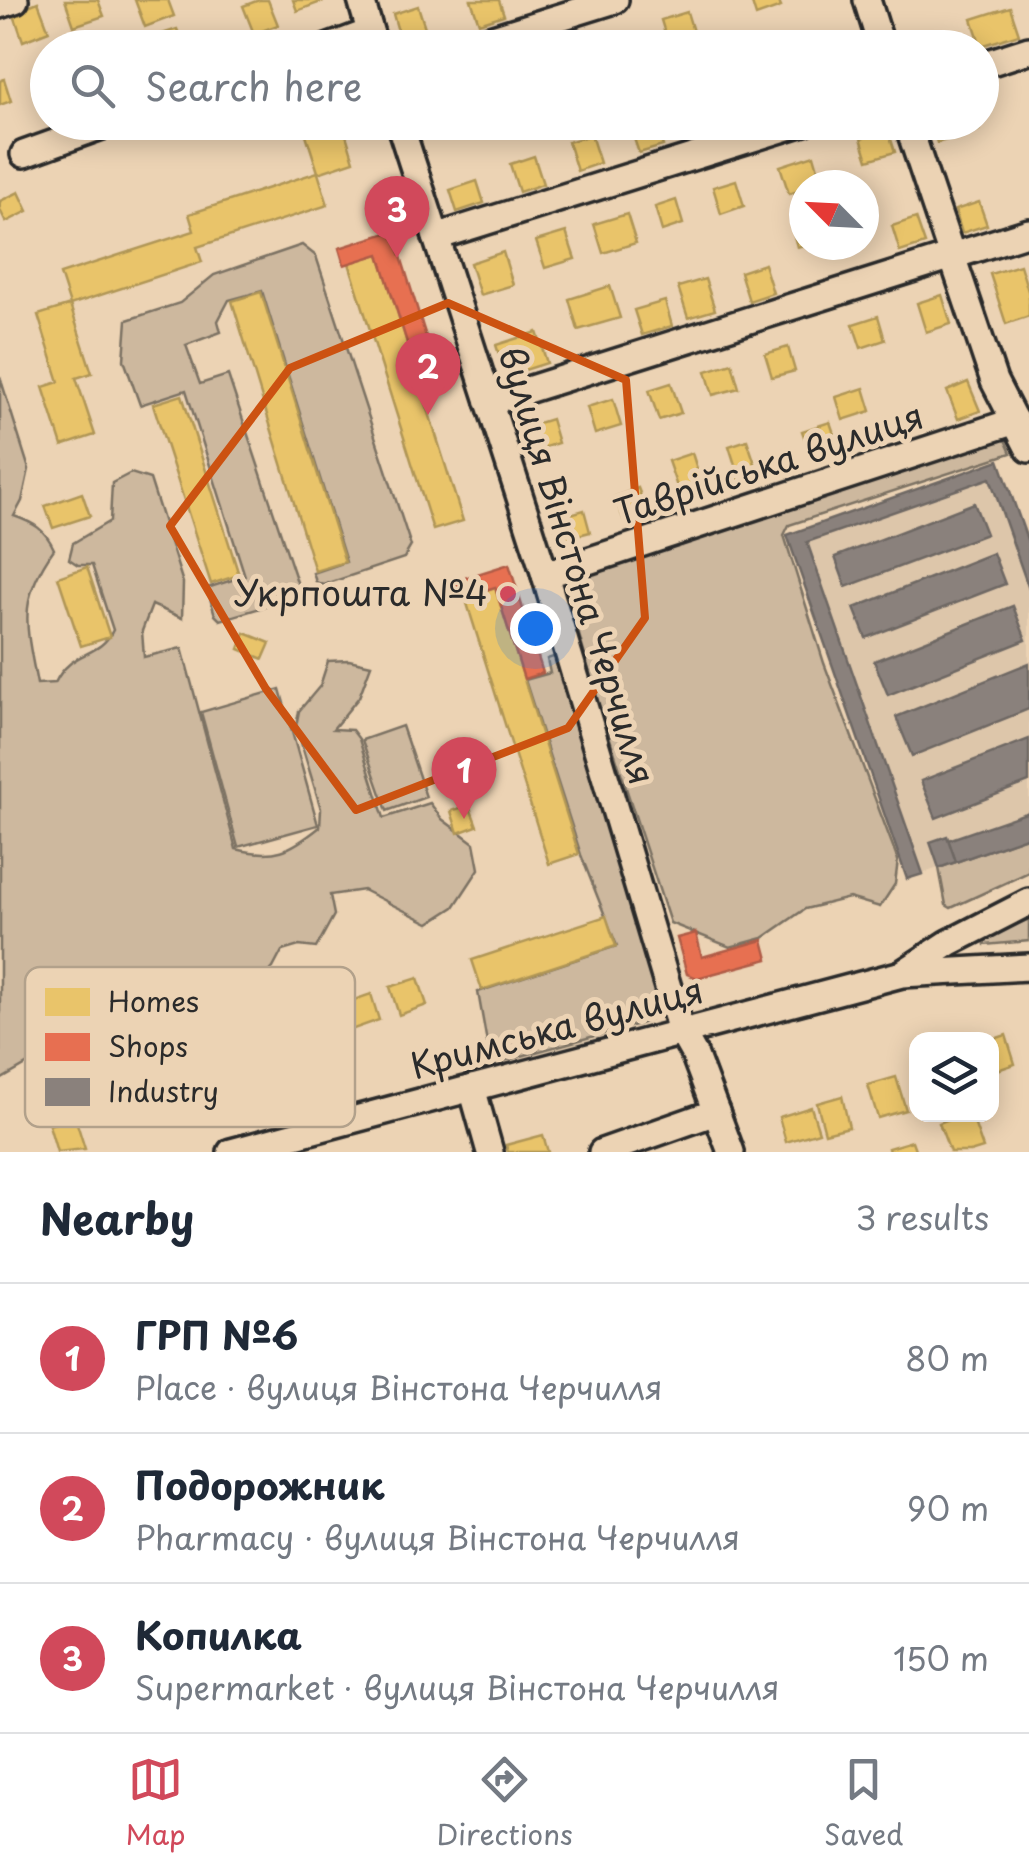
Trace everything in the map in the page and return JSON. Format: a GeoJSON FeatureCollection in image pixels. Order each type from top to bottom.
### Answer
{"type":"FeatureCollection","features":[{"type":"Feature","properties":{"kind":"street"},"geometry":{"type":"LineString","coordinates":[[0,6],[15,0]]}},
{"type":"Feature","properties":{"kind":"street"},"geometry":{"type":"LineString","coordinates":[[361,0],[369,30]]}},
{"type":"Feature","properties":{"kind":"street"},"geometry":{"type":"LineString","coordinates":[[518,30],[616,0]]}},
{"type":"Feature","properties":{"kind":"street"},"geometry":{"type":"LineString","coordinates":[[867,0],[876,30]]}},
{"type":"Feature","properties":{"kind":"street"},"geometry":{"type":"LineString","coordinates":[[999,60],[1029,50]]}},
{"type":"Feature","properties":{"kind":"street"},"geometry":{"type":"LineString","coordinates":[[24,154],[63,140]]}},
{"type":"Feature","properties":{"kind":"street","name":"вулиця Вінстона Черчилля"},"geometry":{"type":"LineString","coordinates":[[405,140],[545,575],[681,1031],[696,1056],[730,1152]]}},
{"type":"Feature","properties":{"kind":"street"},"geometry":{"type":"LineString","coordinates":[[436,238],[747,140]]}},
{"type":"Feature","properties":{"kind":"street"},"geometry":{"type":"LineString","coordinates":[[913,140],[994,382],[1029,449]]}},
{"type":"Feature","properties":{"kind":"street"},"geometry":{"type":"LineString","coordinates":[[489,402],[1029,232]]}},
{"type":"Feature","properties":{"kind":"street","name":"Таврійська вулиця"},"geometry":{"type":"LineString","coordinates":[[545,575],[1014,420]]}},
{"type":"Feature","properties":{"kind":"street","name":"Кримська вулиця"},"geometry":{"type":"LineString","coordinates":[[902,974],[949,943],[1029,902]]}},
{"type":"Feature","properties":{"kind":"street"},"geometry":{"type":"LineString","coordinates":[[949,943],[952,958],[976,970]]}},
{"type":"Feature","properties":{"kind":"street","name":"Кримська вулиця"},"geometry":{"type":"LineString","coordinates":[[355,1120],[902,974],[1029,966]]}},
{"type":"Feature","properties":{"kind":"street"},"geometry":{"type":"LineString","coordinates":[[472,1088],[490,1152]]}},
{"type":"Feature","properties":{"kind":"street"},"geometry":{"type":"LineString","coordinates":[[602,1152],[716,1112]]}},
{"type":"Feature","properties":{"kind":"street","name":"Кримська вулиця"},"geometry":{"type":"LineString","coordinates":[[241,1151],[329,1127]]}},
{"type":"Feature","properties":{"kind":"highlighted area"},"geometry":{"type":"Polygon","coordinates":[[[448,303],[626,380],[645,618],[568,728],[356,810],[266,689],[170,526],[290,368],[448,303]]]}},
{"type":"Feature","properties":{"kind":"shaded area"},"geometry":{"type":"Polygon","coordinates":[[[302,245],[316,256],[411,546],[404,558],[323,585],[316,582],[313,573],[346,562],[262,291],[229,300],[218,321],[221,332],[186,345],[200,384],[228,375],[300,591],[297,597],[220,620],[207,588],[245,576],[186,390],[140,405],[124,360],[127,320],[180,303],[214,275],[302,245]]]}},
{"type":"Feature","properties":{"kind":"shaded area"},"geometry":{"type":"Polygon","coordinates":[[[0,377],[29,469],[22,501],[14,516],[38,528],[54,549],[29,599],[28,629],[37,684],[55,683],[69,664],[100,646],[113,630],[92,565],[78,565],[69,559],[73,543],[110,521],[112,483],[131,473],[150,479],[183,583],[182,618],[152,605],[142,631],[144,657],[182,648],[236,849],[281,851],[320,827],[321,809],[296,726],[299,711],[320,686],[328,661],[349,660],[371,665],[359,697],[333,729],[352,730],[359,739],[384,818],[430,803],[442,819],[474,843],[479,869],[454,907],[429,923],[363,890],[330,895],[334,915],[316,948],[299,946],[282,951],[274,967],[25,967],[25,1066],[0,1080],[0,377]]]}},
{"type":"Feature","properties":{"kind":"shaded area"},"geometry":{"type":"Polygon","coordinates":[[[1001,431],[1011,453],[789,525],[784,535],[824,663],[898,860],[895,884],[880,907],[849,898],[805,909],[763,938],[730,947],[670,923],[597,699],[566,588],[602,568],[1001,431]]]}},
{"type":"Feature","properties":{"kind":"shaded area"},"geometry":{"type":"Polygon","coordinates":[[[999,460],[1029,545],[1029,836],[907,879],[787,535],[999,460]]]}},
{"type":"Feature","properties":{"kind":"shaded area"},"geometry":{"type":"Polygon","coordinates":[[[562,654],[661,1000],[656,1015],[642,1023],[500,1062],[489,1054],[478,992],[617,946],[581,855],[525,680],[550,673],[547,659],[562,654]]]}},
{"type":"Feature","properties":{"kind":"shaded area"},"geometry":{"type":"Polygon","coordinates":[[[280,689],[318,825],[238,847],[201,712],[280,689]]]}},
{"type":"Feature","properties":{"kind":"shaded area"},"geometry":{"type":"Polygon","coordinates":[[[402,726],[426,797],[387,811],[362,740],[402,726]]]}},
{"type":"Feature","properties":{"kind":"shaded area"},"geometry":{"type":"Polygon","coordinates":[[[1029,836],[1029,872],[951,908],[946,905],[939,868],[1029,836]]]}},
{"type":"Feature","properties":{"kind":"shaded area"},"geometry":{"type":"Polygon","coordinates":[[[1029,919],[1029,941],[985,945],[984,939],[1029,919]]]}},
{"type":"Feature","properties":{"kind":"building: Homes"},"geometry":{"type":"Polygon","coordinates":[[[65,0],[98,0],[104,16],[74,26],[65,0]]]}},
{"type":"Feature","properties":{"kind":"building: Homes"},"geometry":{"type":"Polygon","coordinates":[[[135,0],[168,0],[174,16],[145,27],[135,0]]]}},
{"type":"Feature","properties":{"kind":"building: Homes"},"geometry":{"type":"Polygon","coordinates":[[[268,0],[278,25],[252,30],[243,6],[268,0]]]}},
{"type":"Feature","properties":{"kind":"building: Homes"},"geometry":{"type":"Polygon","coordinates":[[[293,0],[324,0],[324,1],[297,11],[293,0]]]}},
{"type":"Feature","properties":{"kind":"building: Homes"},"geometry":{"type":"Polygon","coordinates":[[[471,0],[499,0],[504,15],[479,23],[471,0]]]}},
{"type":"Feature","properties":{"kind":"building: Homes"},"geometry":{"type":"Polygon","coordinates":[[[751,0],[778,0],[781,7],[756,16],[751,0]]]}},
{"type":"Feature","properties":{"kind":"building: Homes"},"geometry":{"type":"Polygon","coordinates":[[[38,2],[49,30],[30,30],[30,38],[23,41],[13,12],[38,2]]]}},
{"type":"Feature","properties":{"kind":"building: Homes"},"geometry":{"type":"Polygon","coordinates":[[[418,6],[426,30],[398,30],[393,14],[418,6]]]}},
{"type":"Feature","properties":{"kind":"building: Homes"},"geometry":{"type":"Polygon","coordinates":[[[1010,7],[1019,34],[999,40],[999,30],[976,30],[972,19],[1010,7]]]}},
{"type":"Feature","properties":{"kind":"building: Homes"},"geometry":{"type":"Polygon","coordinates":[[[687,12],[693,30],[664,30],[661,20],[687,12]]]}},
{"type":"Feature","properties":{"kind":"building: Homes"},"geometry":{"type":"Polygon","coordinates":[[[4,79],[11,101],[0,105],[0,81],[4,79]]]}},
{"type":"Feature","properties":{"kind":"building: Homes"},"geometry":{"type":"Polygon","coordinates":[[[308,140],[348,140],[354,161],[318,173],[328,205],[197,247],[202,262],[70,305],[60,274],[194,231],[189,214],[318,172],[308,140]]]}},
{"type":"Feature","properties":{"kind":"building: Homes"},"geometry":{"type":"Polygon","coordinates":[[[593,140],[600,163],[577,171],[568,142],[593,140]]]}},
{"type":"Feature","properties":{"kind":"building: Homes"},"geometry":{"type":"Polygon","coordinates":[[[634,140],[661,140],[663,146],[639,153],[634,140]]]}},
{"type":"Feature","properties":{"kind":"building: Homes"},"geometry":{"type":"Polygon","coordinates":[[[862,140],[891,140],[895,152],[868,160],[862,140]]]}},
{"type":"Feature","properties":{"kind":"building: Homes"},"geometry":{"type":"Polygon","coordinates":[[[814,155],[818,170],[789,170],[789,194],[780,166],[814,155]]]}},
{"type":"Feature","properties":{"kind":"building: Homes"},"geometry":{"type":"Polygon","coordinates":[[[534,156],[543,184],[519,192],[510,164],[534,156]]]}},
{"type":"Feature","properties":{"kind":"building: Homes"},"geometry":{"type":"Polygon","coordinates":[[[736,180],[744,206],[721,214],[713,187],[736,180]]]}},
{"type":"Feature","properties":{"kind":"building: Homes"},"geometry":{"type":"Polygon","coordinates":[[[477,181],[484,203],[457,212],[450,190],[477,181]]]}},
{"type":"Feature","properties":{"kind":"building: Homes"},"geometry":{"type":"Polygon","coordinates":[[[19,192],[28,211],[6,222],[0,201],[19,192]]]}},
{"type":"Feature","properties":{"kind":"building: Homes"},"geometry":{"type":"Polygon","coordinates":[[[676,200],[683,224],[662,231],[655,207],[676,200]]]}},
{"type":"Feature","properties":{"kind":"building: Homes"},"geometry":{"type":"Polygon","coordinates":[[[979,202],[987,225],[962,233],[955,210],[979,202]]]}},
{"type":"Feature","properties":{"kind":"building: Homes"},"geometry":{"type":"Polygon","coordinates":[[[627,214],[636,243],[603,253],[594,224],[627,214]]]}},
{"type":"Feature","properties":{"kind":"building: Homes"},"geometry":{"type":"Polygon","coordinates":[[[916,218],[925,244],[900,252],[892,226],[916,218]]]}},
{"type":"Feature","properties":{"kind":"building: Homes"},"geometry":{"type":"Polygon","coordinates":[[[566,232],[575,259],[545,268],[536,241],[566,232]]]}},
{"type":"Feature","properties":{"kind":"building: Homes"},"geometry":{"type":"Polygon","coordinates":[[[503,252],[513,285],[480,295],[470,263],[503,252]]]}},
{"type":"Feature","properties":{"kind":"building: Homes"},"geometry":{"type":"Polygon","coordinates":[[[379,254],[463,521],[433,530],[349,263],[379,254]]]}},
{"type":"Feature","properties":{"kind":"building: Homes"},"geometry":{"type":"Polygon","coordinates":[[[764,264],[773,293],[749,301],[740,272],[764,264]]]}},
{"type":"Feature","properties":{"kind":"building: Homes"},"geometry":{"type":"Polygon","coordinates":[[[1020,265],[1029,294],[1029,316],[1006,324],[990,274],[1020,265]]]}},
{"type":"Feature","properties":{"kind":"building: Homes"},"geometry":{"type":"Polygon","coordinates":[[[705,279],[715,310],[688,318],[678,287],[705,279]]]}},
{"type":"Feature","properties":{"kind":"building: Homes"},"geometry":{"type":"Polygon","coordinates":[[[610,286],[620,318],[578,330],[569,299],[610,286]]]}},
{"type":"Feature","properties":{"kind":"building: Homes"},"geometry":{"type":"Polygon","coordinates":[[[261,292],[345,562],[315,571],[232,301],[261,292]]]}},
{"type":"Feature","properties":{"kind":"building: Homes"},"geometry":{"type":"Polygon","coordinates":[[[942,295],[951,324],[926,332],[917,303],[942,295]]]}},
{"type":"Feature","properties":{"kind":"building: Homes"},"geometry":{"type":"Polygon","coordinates":[[[665,301],[672,326],[642,335],[634,310],[665,301]]]}},
{"type":"Feature","properties":{"kind":"building: Homes"},"geometry":{"type":"Polygon","coordinates":[[[70,305],[92,373],[76,378],[95,435],[62,446],[43,387],[59,382],[38,315],[70,305]]]}},
{"type":"Feature","properties":{"kind":"building: Homes"},"geometry":{"type":"Polygon","coordinates":[[[878,316],[885,340],[861,348],[853,324],[878,316]]]}},
{"type":"Feature","properties":{"kind":"building: Homes"},"geometry":{"type":"Polygon","coordinates":[[[537,332],[547,363],[506,376],[496,345],[537,332]]]}},
{"type":"Feature","properties":{"kind":"building: Homes"},"geometry":{"type":"Polygon","coordinates":[[[788,347],[795,371],[772,377],[765,354],[788,347]]]}},
{"type":"Feature","properties":{"kind":"building: Homes"},"geometry":{"type":"Polygon","coordinates":[[[732,363],[739,388],[713,395],[706,371],[732,363]]]}},
{"type":"Feature","properties":{"kind":"building: Homes"},"geometry":{"type":"Polygon","coordinates":[[[968,382],[980,411],[958,419],[947,391],[968,382]]]}},
{"type":"Feature","properties":{"kind":"building: Homes"},"geometry":{"type":"Polygon","coordinates":[[[671,383],[681,413],[659,420],[649,390],[671,383]]]}},
{"type":"Feature","properties":{"kind":"building: Homes"},"geometry":{"type":"Polygon","coordinates":[[[864,388],[871,411],[843,420],[836,397],[864,388]]]}},
{"type":"Feature","properties":{"kind":"building: Homes"},"geometry":{"type":"Polygon","coordinates":[[[182,395],[239,575],[211,584],[153,404],[182,395]]]}},
{"type":"Feature","properties":{"kind":"building: Homes"},"geometry":{"type":"Polygon","coordinates":[[[613,399],[621,426],[595,434],[587,407],[613,399]]]}},
{"type":"Feature","properties":{"kind":"building: Homes"},"geometry":{"type":"Polygon","coordinates":[[[551,419],[558,443],[532,451],[525,427],[551,419]]]}},
{"type":"Feature","properties":{"kind":"building: Homes"},"geometry":{"type":"Polygon","coordinates":[[[830,422],[840,451],[813,461],[802,431],[830,422]]]}},
{"type":"Feature","properties":{"kind":"building: Homes"},"geometry":{"type":"Polygon","coordinates":[[[747,440],[760,478],[741,484],[729,446],[747,440]]]}},
{"type":"Feature","properties":{"kind":"building: Homes"},"geometry":{"type":"Polygon","coordinates":[[[692,453],[705,494],[682,501],[668,461],[692,453]]]}},
{"type":"Feature","properties":{"kind":"building: Homes"},"geometry":{"type":"Polygon","coordinates":[[[638,488],[647,512],[624,520],[615,497],[638,488]]]}},
{"type":"Feature","properties":{"kind":"building: Homes"},"geometry":{"type":"Polygon","coordinates":[[[82,493],[90,516],[53,528],[45,506],[82,493]]]}},
{"type":"Feature","properties":{"kind":"building: Homes"},"geometry":{"type":"Polygon","coordinates":[[[584,510],[590,532],[559,540],[553,519],[584,510]]]}},
{"type":"Feature","properties":{"kind":"building: Homes"},"geometry":{"type":"Polygon","coordinates":[[[87,567],[110,637],[81,646],[58,577],[87,567]]]}},
{"type":"Feature","properties":{"kind":"building: Homes"},"geometry":{"type":"Polygon","coordinates":[[[495,587],[579,854],[549,864],[465,597],[495,587]]]}},
{"type":"Feature","properties":{"kind":"building: Homes"},"geometry":{"type":"Polygon","coordinates":[[[245,633],[270,643],[263,659],[239,649],[245,633]]]}},
{"type":"Feature","properties":{"kind":"building: Homes"},"geometry":{"type":"Polygon","coordinates":[[[469,805],[477,826],[458,833],[451,811],[469,805]]]}},
{"type":"Feature","properties":{"kind":"building: Homes"},"geometry":{"type":"Polygon","coordinates":[[[606,916],[616,946],[482,990],[472,960],[606,916]]]}},
{"type":"Feature","properties":{"kind":"building: Homes"},"geometry":{"type":"Polygon","coordinates":[[[418,978],[427,1005],[399,1015],[390,987],[418,978]]]}},
{"type":"Feature","properties":{"kind":"building: Homes"},"geometry":{"type":"Polygon","coordinates":[[[371,994],[379,1020],[355,1029],[355,1000],[371,994]]]}},
{"type":"Feature","properties":{"kind":"building: Homes"},"geometry":{"type":"Polygon","coordinates":[[[1006,1035],[1015,1064],[999,1070],[999,1037],[1006,1035]]]}},
{"type":"Feature","properties":{"kind":"building: Homes"},"geometry":{"type":"Polygon","coordinates":[[[896,1077],[906,1110],[878,1118],[868,1085],[896,1077]]]}},
{"type":"Feature","properties":{"kind":"building: Homes"},"geometry":{"type":"Polygon","coordinates":[[[842,1096],[849,1127],[825,1133],[817,1103],[842,1096]]]}},
{"type":"Feature","properties":{"kind":"building: Homes"},"geometry":{"type":"Polygon","coordinates":[[[811,1107],[819,1132],[786,1142],[779,1117],[811,1107]]]}},
{"type":"Feature","properties":{"kind":"building: Homes"},"geometry":{"type":"Polygon","coordinates":[[[974,1122],[983,1148],[950,1152],[939,1123],[974,1122]]]}},
{"type":"Feature","properties":{"kind":"building: Homes"},"geometry":{"type":"Polygon","coordinates":[[[50,1127],[78,1127],[85,1149],[57,1152],[50,1127]]]}},
{"type":"Feature","properties":{"kind":"building: Homes"},"geometry":{"type":"Polygon","coordinates":[[[543,1135],[548,1152],[508,1152],[506,1145],[543,1135]]]}},
{"type":"Feature","properties":{"kind":"building: Homes"},"geometry":{"type":"Polygon","coordinates":[[[912,1141],[916,1152],[889,1152],[888,1148],[912,1141]]]}},
{"type":"Feature","properties":{"kind":"building: Shops"},"geometry":{"type":"Polygon","coordinates":[[[393,231],[427,340],[408,346],[379,254],[344,265],[339,248],[393,231]]]}},
{"type":"Feature","properties":{"kind":"building: Shops"},"geometry":{"type":"Polygon","coordinates":[[[509,564],[543,673],[524,679],[495,587],[460,598],[455,581],[509,564]]]}},
{"type":"Feature","properties":{"kind":"building: Shops"},"geometry":{"type":"Polygon","coordinates":[[[696,933],[702,957],[763,940],[768,959],[697,978],[687,974],[677,938],[696,933]]]}},
{"type":"Feature","properties":{"kind":"building: Industry"},"geometry":{"type":"Polygon","coordinates":[[[999,460],[1029,545],[1029,589],[990,478],[807,542],[923,874],[907,879],[787,535],[999,460]]]}},
{"type":"Feature","properties":{"kind":"building: Industry"},"geometry":{"type":"Polygon","coordinates":[[[974,503],[986,534],[846,587],[835,557],[974,503]]]}},
{"type":"Feature","properties":{"kind":"building: Industry"},"geometry":{"type":"Polygon","coordinates":[[[993,553],[1005,584],[866,638],[854,608],[993,553]]]}},
{"type":"Feature","properties":{"kind":"building: Industry"},"geometry":{"type":"Polygon","coordinates":[[[1013,606],[1026,640],[888,695],[874,661],[1013,606]]]}},
{"type":"Feature","properties":{"kind":"building: Industry"},"geometry":{"type":"Polygon","coordinates":[[[1029,663],[1029,709],[912,756],[896,717],[1029,663]]]}},
{"type":"Feature","properties":{"kind":"building: Industry"},"geometry":{"type":"Polygon","coordinates":[[[1029,739],[1029,782],[936,818],[921,781],[1029,739]]]}},
{"type":"Feature","properties":{"kind":"building: Industry"},"geometry":{"type":"Polygon","coordinates":[[[1029,812],[1029,836],[956,862],[948,840],[1029,812]]]}},
{"type":"Feature","properties":{"kind":"building: Industry"},"geometry":{"type":"Polygon","coordinates":[[[947,836],[956,862],[939,868],[930,842],[947,836]]]}},
{"type":"Feature","properties":{"kind":"place","name":"Копилка"},"geometry":{"type":"Point","coordinates":[397,258]}},
{"type":"Feature","properties":{"kind":"place","name":"Подорожник"},"geometry":{"type":"Point","coordinates":[428,415]}},
{"type":"Feature","properties":{"kind":"place","name":"Укрпошта №4"},"geometry":{"type":"Point","coordinates":[508,594]}},
{"type":"Feature","properties":{"kind":"place","name":"ГРП №6"},"geometry":{"type":"Point","coordinates":[464,819]}}]}
